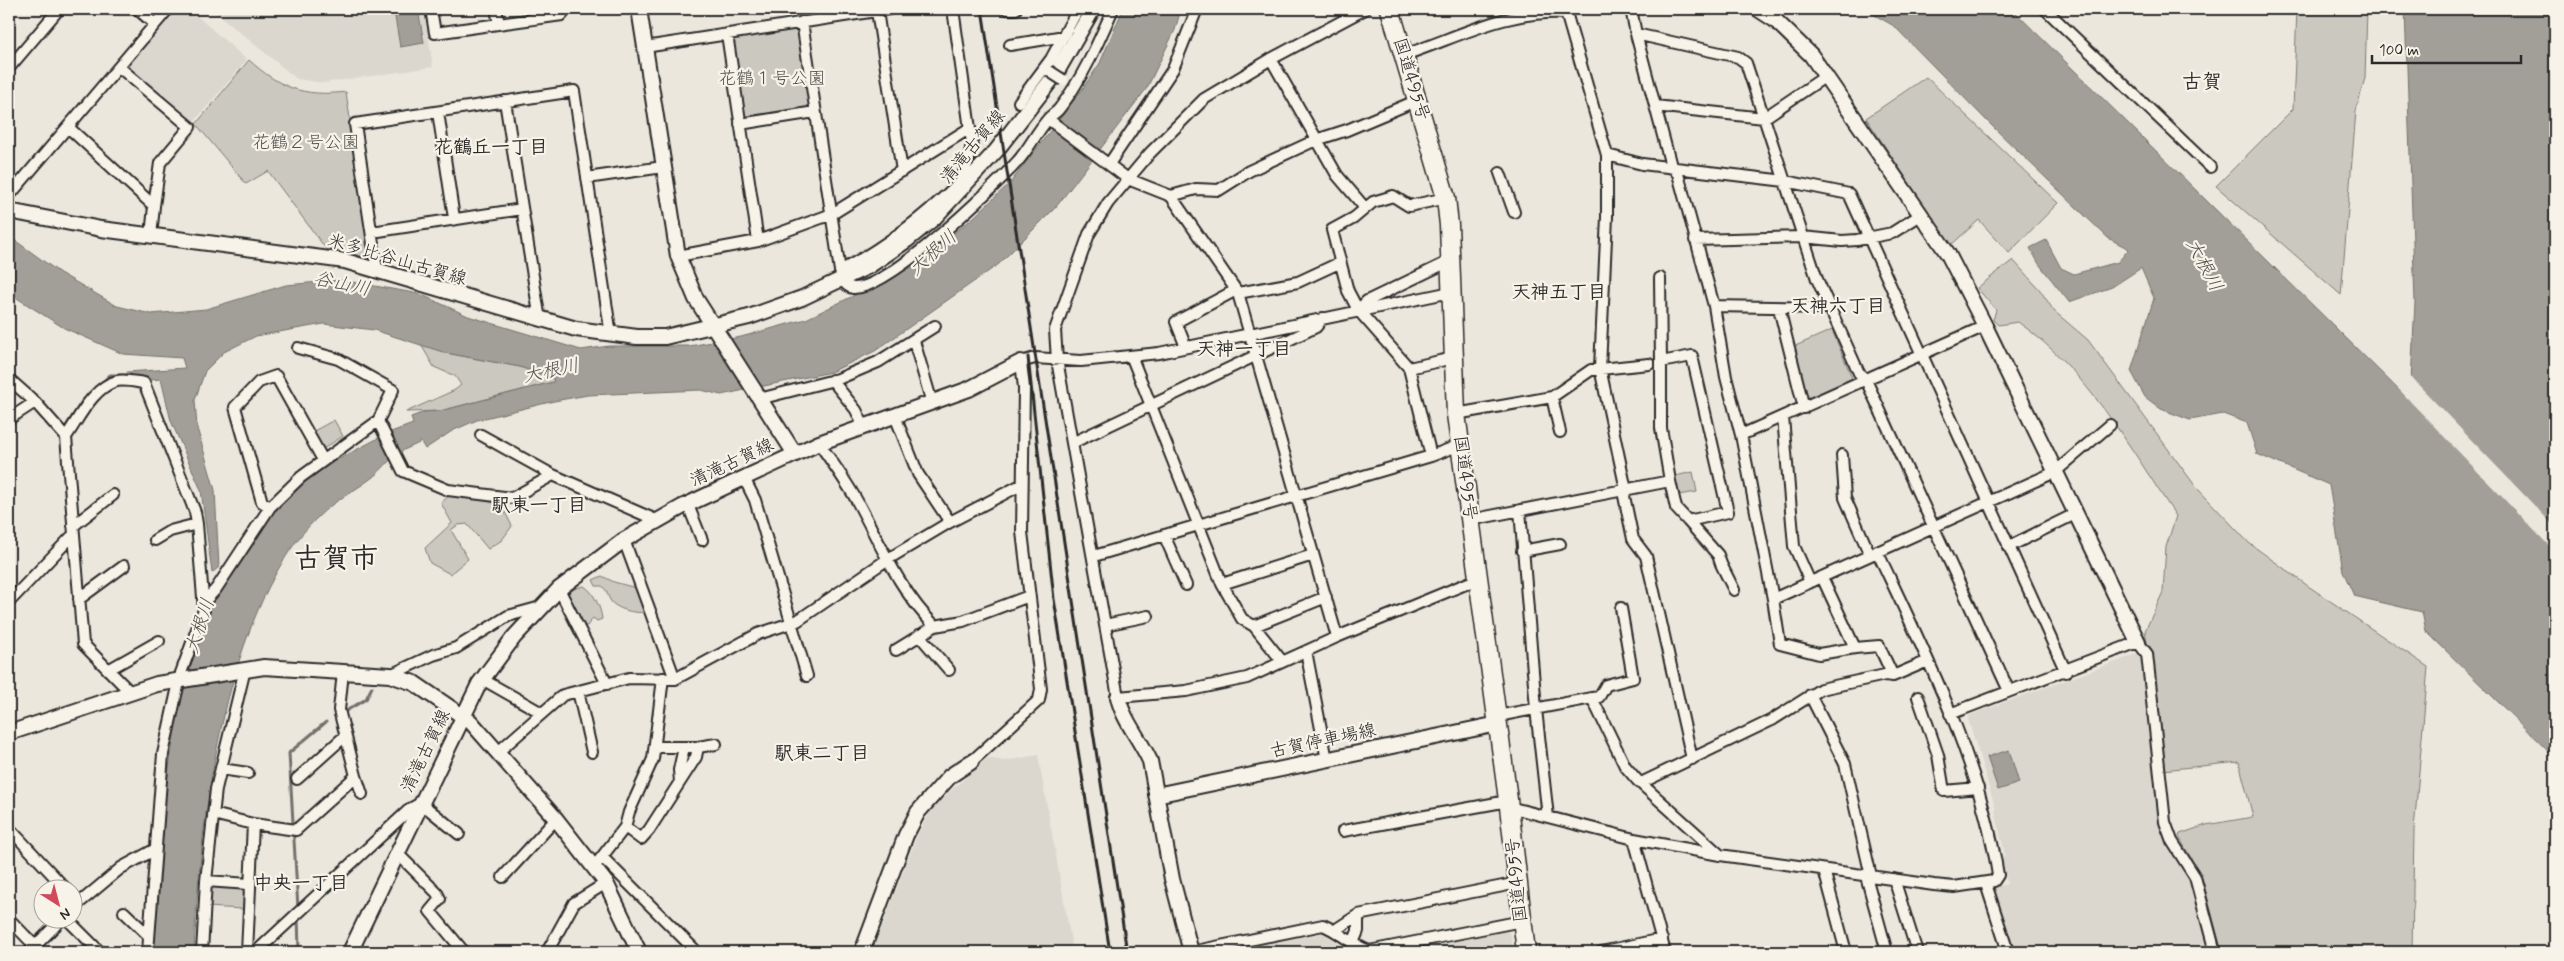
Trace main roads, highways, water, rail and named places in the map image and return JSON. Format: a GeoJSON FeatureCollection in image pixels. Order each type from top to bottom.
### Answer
{"type":"FeatureCollection","features":[{"type":"Feature","properties":{"kind":"highway","name":"国道495号"},"geometry":{"type":"LineString","coordinates":[[1390,9],[1446,198],[1456,414],[1509,804],[1526,952]]}},
{"type":"Feature","properties":{"kind":"water"},"geometry":{"type":"Polygon","coordinates":[[[418,9],[424,43],[400,47],[394,11],[418,9]]]}},
{"type":"Feature","properties":{"kind":"water"},"geometry":{"type":"Polygon","coordinates":[[[1123,9],[1181,9],[1175,30],[1147,88],[1056,207],[999,264],[875,351],[831,372],[721,395],[701,390],[588,395],[554,401],[477,420],[452,431],[425,449],[421,442],[400,452],[373,477],[334,503],[320,515],[293,546],[268,588],[248,635],[231,687],[218,741],[201,851],[194,952],[153,952],[161,820],[179,703],[187,668],[210,606],[270,516],[318,470],[388,433],[413,424],[411,417],[424,412],[440,411],[553,382],[554,379],[520,367],[446,353],[374,330],[324,324],[256,336],[224,352],[205,371],[195,400],[197,428],[215,490],[219,567],[212,573],[201,490],[171,421],[161,379],[127,382],[127,372],[185,368],[182,358],[123,354],[64,328],[9,293],[9,236],[60,273],[117,306],[151,314],[206,309],[286,285],[341,280],[420,294],[468,316],[581,350],[609,346],[689,346],[741,337],[806,319],[912,267],[974,217],[1010,183],[1081,91],[1100,63],[1123,9]]]}},
{"type":"Feature","properties":{"kind":"water","name":"大根川"},"geometry":{"type":"Polygon","coordinates":[[[1864,9],[2012,9],[2410,401],[2415,302],[2405,9],[2555,9],[2555,758],[2426,631],[2422,612],[2354,596],[2343,571],[2329,485],[2257,454],[2247,423],[2223,414],[2190,420],[2161,409],[2145,397],[2131,371],[2154,298],[2141,268],[2112,287],[2069,302],[2039,264],[2030,248],[2046,240],[2061,268],[2074,274],[2118,262],[2129,249],[2108,238],[1989,123],[1894,26],[1864,9]]]}},
{"type":"Feature","properties":{"kind":"water"},"geometry":{"type":"Polygon","coordinates":[[[2009,750],[2019,783],[1998,790],[1987,757],[2009,750]]]}},
{"type":"Feature","properties":{"kind":"waterway"},"geometry":{"type":"LineString","coordinates":[[66,426],[82,401],[110,375],[131,375]]}},
{"type":"Feature","properties":{"kind":"waterway"},"geometry":{"type":"LineString","coordinates":[[346,711],[366,699],[372,687]]}},
{"type":"Feature","properties":{"kind":"waterway"},"geometry":{"type":"LineString","coordinates":[[298,909],[289,753],[326,722]]}},
{"type":"Feature","properties":{"kind":"waterway"},"geometry":{"type":"LineString","coordinates":[[298,915],[299,952]]}},
{"type":"Feature","properties":{"kind":"railway"},"geometry":{"type":"LineString","coordinates":[[982,9],[1127,952]]}},
{"type":"Feature","properties":{"kind":"railway"},"geometry":{"type":"LineString","coordinates":[[1028,357],[1054,599],[1110,952]]}},
{"type":"Feature","properties":{"kind":"district","name":"古賀"},"geometry":{"type":"Point","coordinates":[2202,82]}},
{"type":"Feature","properties":{"kind":"district","name":"花鶴丘一丁目"},"geometry":{"type":"Point","coordinates":[491,147]}},
{"type":"Feature","properties":{"kind":"district","name":"天神五丁目"},"geometry":{"type":"Point","coordinates":[1559,292]}},
{"type":"Feature","properties":{"kind":"district","name":"天神六丁目"},"geometry":{"type":"Point","coordinates":[1838,306]}},
{"type":"Feature","properties":{"kind":"district","name":"天神一丁目"},"geometry":{"type":"Point","coordinates":[1244,349]}},
{"type":"Feature","properties":{"kind":"district","name":"駅東一丁目"},"geometry":{"type":"Point","coordinates":[539,505]}},
{"type":"Feature","properties":{"kind":"district","name":"古賀市"},"geometry":{"type":"Point","coordinates":[336,559]}},
{"type":"Feature","properties":{"kind":"district","name":"駅東二丁目"},"geometry":{"type":"Point","coordinates":[822,753]}},
{"type":"Feature","properties":{"kind":"district","name":"中央一丁目"},"geometry":{"type":"Point","coordinates":[301,883]}},
{"type":"Feature","properties":{"kind":"park label","name":"花鶴１号公園"},"geometry":{"type":"Point","coordinates":[772,79]}},
{"type":"Feature","properties":{"kind":"park label","name":"花鶴２号公園"},"geometry":{"type":"Point","coordinates":[306,143]}},
{"type":"Feature","properties":{"kind":"water label","name":"谷山川"},"geometry":{"type":"Point","coordinates":[342,284]}}]}
